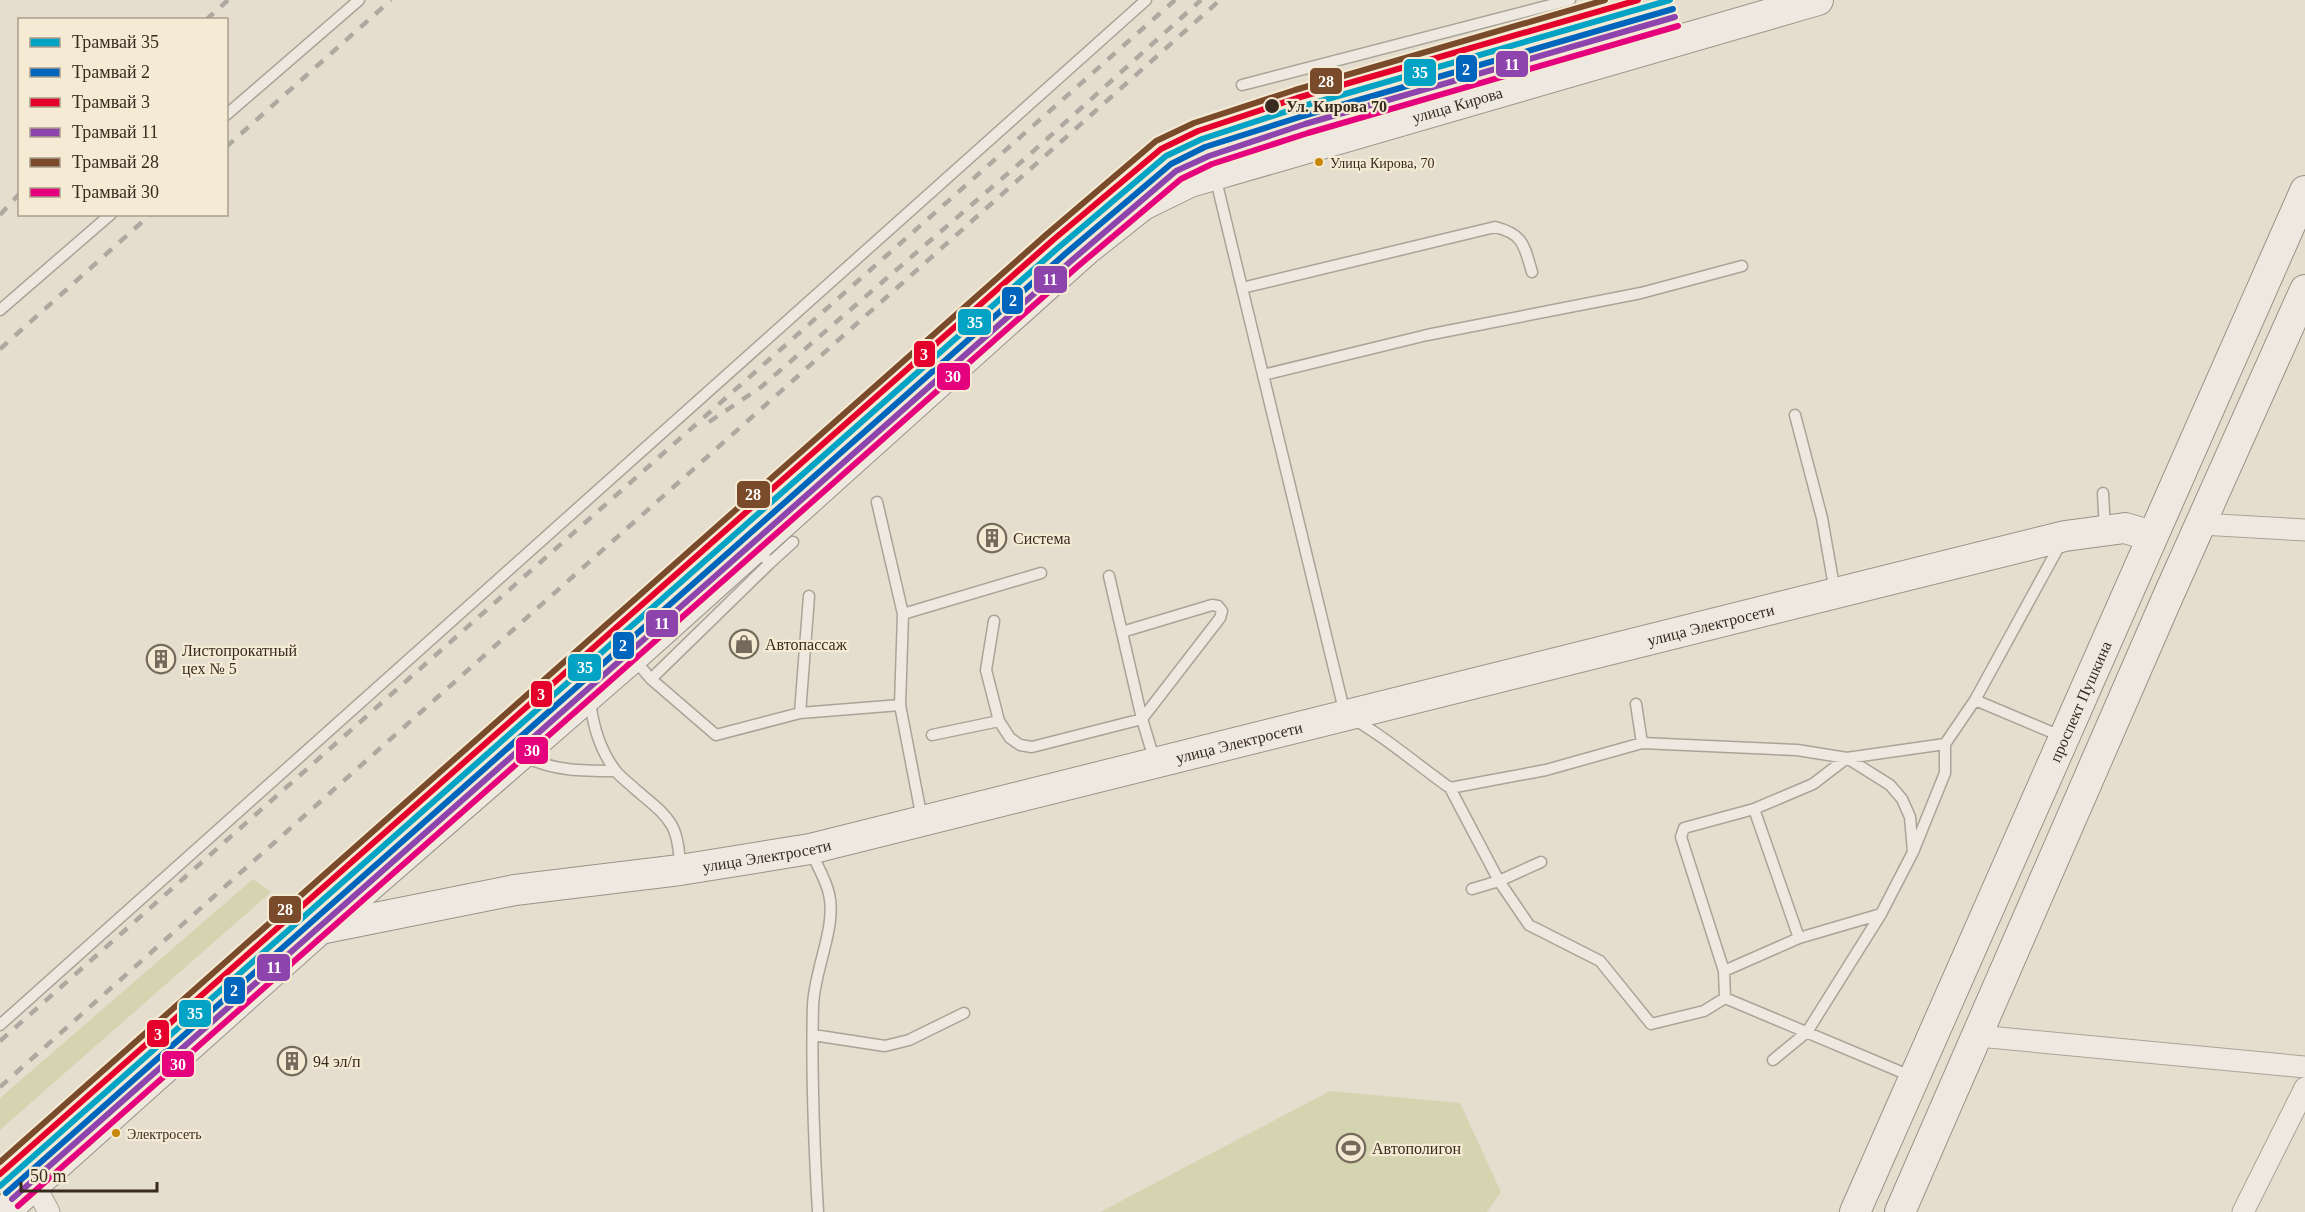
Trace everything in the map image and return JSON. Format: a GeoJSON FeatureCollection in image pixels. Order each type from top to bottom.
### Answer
{"type":"FeatureCollection","features":[{"type":"Feature","properties":{"kind":"main road","name":"улица Кирова"},"geometry":{"type":"LineString","coordinates":[[4,1212],[320,929],[589,695],[642,668],[1111,228],[1143,205],[1169,191],[1215,175],[1818,0]]}},
{"type":"Feature","properties":{"kind":"main road","name":"проспект Пушкина"},"geometry":{"type":"LineString","coordinates":[[1855,1212],[2305,191]]}},
{"type":"Feature","properties":{"kind":"main road"},"geometry":{"type":"LineString","coordinates":[[1900,1212],[2305,290]]}},
{"type":"Feature","properties":{"kind":"main road","name":"улица Электросети"},"geometry":{"type":"LineString","coordinates":[[320,929],[515,890],[680,870],[810,849],[1158,766],[1345,714],[2065,536],[2125,528],[2152,536]]}},
{"type":"Feature","properties":{"kind":"street"},"geometry":{"type":"LineString","coordinates":[[2201,524],[2305,530]]}},
{"type":"Feature","properties":{"kind":"street"},"geometry":{"type":"LineString","coordinates":[[1978,1036],[2305,1067]]}},
{"type":"Feature","properties":{"kind":"street"},"geometry":{"type":"LineString","coordinates":[[2243,1212],[2305,1088]]}},
{"type":"Feature","properties":{"kind":"street"},"geometry":{"type":"LineString","coordinates":[[35,1186],[49,1212]]}},
{"type":"Feature","properties":{"kind":"lane"},"geometry":{"type":"LineString","coordinates":[[228,113],[358,0]]}},
{"type":"Feature","properties":{"kind":"lane"},"geometry":{"type":"LineString","coordinates":[[0,1025],[1146,0]]}},
{"type":"Feature","properties":{"kind":"lane"},"geometry":{"type":"LineString","coordinates":[[1242,85],[1570,0]]}},
{"type":"Feature","properties":{"kind":"lane"},"geometry":{"type":"LineString","coordinates":[[1215,175],[1345,714],[1381,734],[1401,754],[1450,788],[1499,881],[1529,925],[1600,962],[1651,1024],[1704,1011],[1725,998]]}},
{"type":"Feature","properties":{"kind":"lane"},"geometry":{"type":"LineString","coordinates":[[0,310],[109,216]]}},
{"type":"Feature","properties":{"kind":"lane"},"geometry":{"type":"LineString","coordinates":[[1242,288],[1495,227],[1510,231],[1523,241],[1532,272]]}},
{"type":"Feature","properties":{"kind":"lane"},"geometry":{"type":"LineString","coordinates":[[1263,375],[1427,334],[1641,293],[1742,266]]}},
{"type":"Feature","properties":{"kind":"lane"},"geometry":{"type":"LineString","coordinates":[[1795,415],[1821,518],[1835,593]]}},
{"type":"Feature","properties":{"kind":"lane"},"geometry":{"type":"LineString","coordinates":[[2103,493],[2105,530]]}},
{"type":"Feature","properties":{"kind":"lane"},"geometry":{"type":"LineString","coordinates":[[877,502],[903,614],[900,705],[923,823]]}},
{"type":"Feature","properties":{"kind":"lane"},"geometry":{"type":"LineString","coordinates":[[1773,1060],[1807,1032],[1881,914],[1913,852],[1945,773],[1945,744],[1975,700],[2065,536]]}},
{"type":"Feature","properties":{"kind":"lane"},"geometry":{"type":"LineString","coordinates":[[762,555],[793,542]]}},
{"type":"Feature","properties":{"kind":"lane"},"geometry":{"type":"LineString","coordinates":[[903,614],[1041,573]]}},
{"type":"Feature","properties":{"kind":"lane"},"geometry":{"type":"LineString","coordinates":[[1109,576],[1142,719],[1158,766]]}},
{"type":"Feature","properties":{"kind":"lane"},"geometry":{"type":"LineString","coordinates":[[800,713],[809,597]]}},
{"type":"Feature","properties":{"kind":"lane"},"geometry":{"type":"LineString","coordinates":[[994,621],[986,670],[999,721],[1010,738],[1020,745],[1032,747],[1142,719],[1221,618],[1222,611],[1218,606],[1212,605],[1122,632]]}},
{"type":"Feature","properties":{"kind":"lane"},"geometry":{"type":"LineString","coordinates":[[642,668],[716,735],[800,713],[900,705]]}},
{"type":"Feature","properties":{"kind":"lane"},"geometry":{"type":"LineString","coordinates":[[589,695],[593,728],[615,771],[665,815],[674,827],[679,842],[680,870]]}},
{"type":"Feature","properties":{"kind":"lane"},"geometry":{"type":"LineString","coordinates":[[1975,700],[2065,738]]}},
{"type":"Feature","properties":{"kind":"lane"},"geometry":{"type":"LineString","coordinates":[[1636,705],[1642,743]]}},
{"type":"Feature","properties":{"kind":"lane"},"geometry":{"type":"LineString","coordinates":[[932,735],[999,721]]}},
{"type":"Feature","properties":{"kind":"lane"},"geometry":{"type":"LineString","coordinates":[[1450,788],[1546,771],[1642,743],[1797,750],[1846,758],[1945,744]]}},
{"type":"Feature","properties":{"kind":"lane"},"geometry":{"type":"LineString","coordinates":[[520,755],[542,765],[570,771],[615,771]]}},
{"type":"Feature","properties":{"kind":"lane"},"geometry":{"type":"LineString","coordinates":[[1725,998],[1724,971],[1681,834],[1687,826],[1754,809],[1813,784],[1846,758]]}},
{"type":"Feature","properties":{"kind":"lane"},"geometry":{"type":"LineString","coordinates":[[1846,758],[1873,772],[1890,785],[1902,799],[1910,817],[1913,852]]}},
{"type":"Feature","properties":{"kind":"lane"},"geometry":{"type":"LineString","coordinates":[[1754,809],[1799,938]]}},
{"type":"Feature","properties":{"kind":"lane"},"geometry":{"type":"LineString","coordinates":[[810,849],[829,895],[830,927],[819,964],[813,1003],[812,1112],[818,1212]]}},
{"type":"Feature","properties":{"kind":"lane"},"geometry":{"type":"LineString","coordinates":[[1472,889],[1499,881],[1541,862]]}},
{"type":"Feature","properties":{"kind":"lane"},"geometry":{"type":"LineString","coordinates":[[1724,971],[1799,938],[1881,914]]}},
{"type":"Feature","properties":{"kind":"lane"},"geometry":{"type":"LineString","coordinates":[[1725,998],[1913,1077]]}},
{"type":"Feature","properties":{"kind":"lane"},"geometry":{"type":"LineString","coordinates":[[813,1035],[885,1046],[909,1040],[964,1013]]}},
{"type":"Feature","properties":{"kind":"green space"},"geometry":{"type":"Polygon","coordinates":[[[253,879],[271,892],[0,1130],[0,1098],[253,879]]]}},
{"type":"Feature","properties":{"kind":"green space","name":"Автополигон"},"geometry":{"type":"Polygon","coordinates":[[[1330,1091],[1460,1103],[1501,1192],[1487,1212],[1100,1212],[1330,1091]]]}},
{"type":"Feature","properties":{"kind":"railway"},"geometry":{"type":"LineString","coordinates":[[208,18],[228,0]]}},
{"type":"Feature","properties":{"kind":"railway"},"geometry":{"type":"LineString","coordinates":[[228,145],[391,0]]}},
{"type":"Feature","properties":{"kind":"railway"},"geometry":{"type":"LineString","coordinates":[[0,1041],[1175,0]]}},
{"type":"Feature","properties":{"kind":"railway"},"geometry":{"type":"LineString","coordinates":[[709,422],[761,387],[1028,156],[1201,0]]}},
{"type":"Feature","properties":{"kind":"railway"},"geometry":{"type":"LineString","coordinates":[[0,1087],[1220,0]]}},
{"type":"Feature","properties":{"kind":"railway"},"geometry":{"type":"LineString","coordinates":[[0,215],[18,195]]}},
{"type":"Feature","properties":{"kind":"railway"},"geometry":{"type":"LineString","coordinates":[[0,349],[149,216]]}},
{"type":"Feature","properties":{"kind":"tram line","name":"28"},"geometry":{"type":"LineString","coordinates":[[0,1162],[1047,234],[1156,141],[1194,123],[1295,90],[1605,0]]}},
{"type":"Feature","properties":{"kind":"tram line","name":"3"},"geometry":{"type":"LineString","coordinates":[[0,1174],[1053,240],[1161,149],[1198,131],[1297,98],[1638,0]]}},
{"type":"Feature","properties":{"kind":"tram line","name":"35"},"geometry":{"type":"LineString","coordinates":[[0,1186],[1059,247],[1166,156],[1202,139],[1300,107],[1670,0]]}},
{"type":"Feature","properties":{"kind":"tram line","name":"2"},"geometry":{"type":"LineString","coordinates":[[6,1193],[1065,254],[1171,164],[1205,147],[1303,116],[1673,9]]}},
{"type":"Feature","properties":{"kind":"tram line","name":"11"},"geometry":{"type":"LineString","coordinates":[[12,1199],[1071,261],[1176,171],[1209,156],[1305,124],[1675,17]]}},
{"type":"Feature","properties":{"kind":"tram line","name":"30"},"geometry":{"type":"LineString","coordinates":[[18,1206],[1077,267],[1181,179],[1212,164],[1308,133],[1678,26]]}},
{"type":"Feature","properties":{"kind":"place","name":"Ул. Кирова 70"},"geometry":{"type":"Point","coordinates":[1272,106]}},
{"type":"Feature","properties":{"kind":"place","name":"Улица Кирова, 70"},"geometry":{"type":"Point","coordinates":[1319,162]}},
{"type":"Feature","properties":{"kind":"place","name":"Система"},"geometry":{"type":"Point","coordinates":[992,538]}},
{"type":"Feature","properties":{"kind":"place","name":"Автопассаж"},"geometry":{"type":"Point","coordinates":[744,644]}},
{"type":"Feature","properties":{"kind":"place","name":"Листопрокатный цех № 5"},"geometry":{"type":"Point","coordinates":[161,659]}},
{"type":"Feature","properties":{"kind":"place","name":"94 эл/п"},"geometry":{"type":"Point","coordinates":[292,1061]}},
{"type":"Feature","properties":{"kind":"place","name":"Электросеть"},"geometry":{"type":"Point","coordinates":[116,1133]}},
{"type":"Feature","properties":{"kind":"place","name":"Автополигон"},"geometry":{"type":"Point","coordinates":[1351,1148]}}]}
